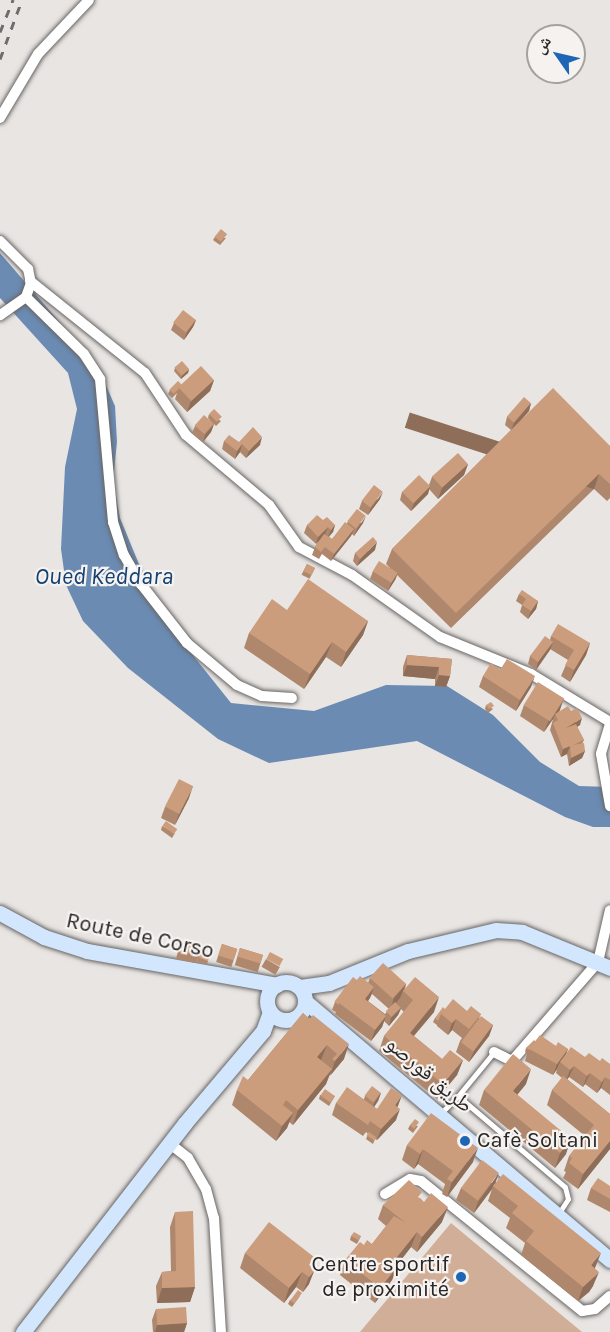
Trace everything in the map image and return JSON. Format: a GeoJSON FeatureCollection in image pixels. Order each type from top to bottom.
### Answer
{"type":"FeatureCollection","features":[{"type":"Feature","properties":{"kind":"main road","name":"Route de Corso"},"geometry":{"type":"LineString","coordinates":[[0,913],[44,937],[87,951],[241,981],[277,985],[289,982],[303,1001]]}},
{"type":"Feature","properties":{"kind":"main road"},"geometry":{"type":"LineString","coordinates":[[274,1011],[324,993],[348,975],[408,951],[496,930],[522,933],[604,965]]}},
{"type":"Feature","properties":{"kind":"main road","name":"Route de Corso"},"geometry":{"type":"LineString","coordinates":[[241,981],[274,1011]]}},
{"type":"Feature","properties":{"kind":"main road"},"geometry":{"type":"LineString","coordinates":[[23,1332],[170,1143],[263,1031],[274,1011],[277,985]]}},
{"type":"Feature","properties":{"kind":"main road","name":"طريق قورصو"},"geometry":{"type":"LineString","coordinates":[[303,1001],[440,1114],[610,1260]]}},
{"type":"Feature","properties":{"kind":"street"},"geometry":{"type":"LineString","coordinates":[[0,118],[38,54],[89,0]]}},
{"type":"Feature","properties":{"kind":"street"},"geometry":{"type":"LineString","coordinates":[[0,241],[28,269],[30,281],[24,297],[0,315]]}},
{"type":"Feature","properties":{"kind":"street"},"geometry":{"type":"LineString","coordinates":[[30,281],[145,373],[186,435],[269,505],[299,547],[352,576],[440,638],[531,674],[610,723],[601,754],[610,806]]}},
{"type":"Feature","properties":{"kind":"street"},"geometry":{"type":"LineString","coordinates":[[24,297],[84,354],[100,379],[105,399],[113,522],[141,584],[187,643],[237,685],[262,696],[292,698]]}},
{"type":"Feature","properties":{"kind":"street"},"geometry":{"type":"LineString","coordinates":[[494,1052],[512,1061],[604,965],[610,910]]}},
{"type":"Feature","properties":{"kind":"street"},"geometry":{"type":"LineString","coordinates":[[170,1143],[188,1158],[209,1198],[214,1218],[221,1332]]}},
{"type":"Feature","properties":{"kind":"street"},"geometry":{"type":"LineString","coordinates":[[385,1194],[410,1179],[421,1180],[582,1311],[595,1309],[610,1296]]}},
{"type":"Feature","properties":{"kind":"lane"},"geometry":{"type":"LineString","coordinates":[[440,1114],[494,1052]]}},
{"type":"Feature","properties":{"kind":"lane"},"geometry":{"type":"LineString","coordinates":[[458,1096],[565,1187],[568,1199],[558,1215]]}},
{"type":"Feature","properties":{"kind":"shaded area","name":"Centre sportif de proximité"},"geometry":{"type":"Polygon","coordinates":[[[451,1223],[582,1332],[360,1332],[451,1223]]]}},
{"type":"Feature","properties":{"kind":"water","name":"Oued Keddara"},"geometry":{"type":"Polygon","coordinates":[[[0,253],[98,367],[115,406],[117,442],[113,481],[120,518],[148,586],[176,634],[231,703],[314,711],[386,685],[447,686],[493,715],[540,762],[579,786],[610,787],[610,827],[593,827],[565,817],[417,741],[269,763],[218,739],[128,668],[83,621],[66,585],[61,549],[65,467],[77,409],[68,373],[0,298],[0,253]]]}},
{"type":"Feature","properties":{"kind":"building"},"geometry":{"type":"Polygon","coordinates":[[[221,229],[227,234],[221,242],[215,237],[221,229]]]}},
{"type":"Feature","properties":{"kind":"building"},"geometry":{"type":"Polygon","coordinates":[[[183,310],[196,320],[186,332],[173,323],[183,310]]]}},
{"type":"Feature","properties":{"kind":"building"},"geometry":{"type":"Polygon","coordinates":[[[182,361],[189,369],[182,376],[174,368],[182,361]]]}},
{"type":"Feature","properties":{"kind":"building"},"geometry":{"type":"Polygon","coordinates":[[[201,366],[214,380],[191,401],[178,387],[201,366]]]}},
{"type":"Feature","properties":{"kind":"building"},"geometry":{"type":"Polygon","coordinates":[[[178,381],[182,385],[174,394],[170,389],[178,381]]]}},
{"type":"Feature","properties":{"kind":"building"},"geometry":{"type":"Polygon","coordinates":[[[553,388],[610,446],[610,484],[599,474],[456,613],[392,549],[553,388]]]}},
{"type":"Feature","properties":{"kind":"building"},"geometry":{"type":"Polygon","coordinates":[[[524,397],[531,403],[514,423],[507,417],[524,397]]]}},
{"type":"Feature","properties":{"kind":"building"},"geometry":{"type":"Polygon","coordinates":[[[214,409],[222,417],[217,422],[209,414],[214,409]]]}},
{"type":"Feature","properties":{"kind":"building"},"geometry":{"type":"Polygon","coordinates":[[[204,415],[214,424],[204,434],[195,425],[204,415]]]}},
{"type":"Feature","properties":{"kind":"building"},"geometry":{"type":"Polygon","coordinates":[[[253,427],[262,437],[249,451],[242,444],[237,451],[224,441],[229,435],[239,442],[253,427]]]}},
{"type":"Feature","properties":{"kind":"building"},"geometry":{"type":"Polygon","coordinates":[[[458,453],[468,464],[442,488],[432,476],[458,453]]]}},
{"type":"Feature","properties":{"kind":"building"},"geometry":{"type":"Polygon","coordinates":[[[419,475],[430,486],[413,503],[402,492],[419,475]]]}},
{"type":"Feature","properties":{"kind":"building"},"geometry":{"type":"Polygon","coordinates":[[[374,485],[383,492],[370,508],[362,501],[374,485]]]}},
{"type":"Feature","properties":{"kind":"building"},"geometry":{"type":"Polygon","coordinates":[[[357,509],[366,516],[356,528],[347,522],[357,509]]]}},
{"type":"Feature","properties":{"kind":"building"},"geometry":{"type":"Polygon","coordinates":[[[317,515],[323,520],[327,517],[335,525],[331,530],[328,527],[318,537],[307,525],[317,515]]]}},
{"type":"Feature","properties":{"kind":"building"},"geometry":{"type":"Polygon","coordinates":[[[345,522],[354,529],[334,554],[325,547],[321,552],[315,547],[324,534],[332,539],[345,522]]]}},
{"type":"Feature","properties":{"kind":"building"},"geometry":{"type":"Polygon","coordinates":[[[373,537],[377,542],[360,559],[355,553],[373,537]]]}},
{"type":"Feature","properties":{"kind":"building"},"geometry":{"type":"Polygon","coordinates":[[[379,561],[398,573],[391,583],[373,571],[379,561]]]}},
{"type":"Feature","properties":{"kind":"building"},"geometry":{"type":"Polygon","coordinates":[[[307,564],[315,568],[311,575],[303,571],[307,564]]]}},
{"type":"Feature","properties":{"kind":"building"},"geometry":{"type":"Polygon","coordinates":[[[308,579],[368,621],[346,652],[332,642],[310,674],[249,633],[272,599],[287,610],[308,579]]]}},
{"type":"Feature","properties":{"kind":"building"},"geometry":{"type":"Polygon","coordinates":[[[522,590],[538,601],[531,611],[522,605],[526,599],[519,594],[522,590]]]}},
{"type":"Feature","properties":{"kind":"building"},"geometry":{"type":"Polygon","coordinates":[[[558,624],[590,643],[574,670],[565,665],[574,650],[551,636],[558,624]]]}},
{"type":"Feature","properties":{"kind":"building"},"geometry":{"type":"Polygon","coordinates":[[[545,636],[553,642],[538,662],[530,656],[545,636]]]}},
{"type":"Feature","properties":{"kind":"building"},"geometry":{"type":"Polygon","coordinates":[[[407,655],[452,659],[450,676],[439,675],[439,667],[407,665],[407,655]]]}},
{"type":"Feature","properties":{"kind":"building"},"geometry":{"type":"Polygon","coordinates":[[[507,659],[535,676],[520,700],[483,676],[491,663],[500,670],[507,659]]]}},
{"type":"Feature","properties":{"kind":"building"},"geometry":{"type":"Polygon","coordinates":[[[538,682],[564,698],[550,721],[524,705],[538,682]]]}},
{"type":"Feature","properties":{"kind":"building"},"geometry":{"type":"Polygon","coordinates":[[[491,702],[494,706],[489,709],[486,705],[491,702]]]}},
{"type":"Feature","properties":{"kind":"building"},"geometry":{"type":"Polygon","coordinates":[[[568,706],[571,711],[577,708],[582,718],[566,728],[576,724],[584,740],[573,745],[584,743],[585,751],[571,758],[570,746],[563,749],[553,723],[558,720],[555,714],[568,706]]]}},
{"type":"Feature","properties":{"kind":"building"},"geometry":{"type":"Polygon","coordinates":[[[179,779],[193,786],[179,814],[165,807],[179,779]]]}},
{"type":"Feature","properties":{"kind":"building"},"geometry":{"type":"Polygon","coordinates":[[[166,821],[177,829],[174,834],[162,826],[166,821]]]}},
{"type":"Feature","properties":{"kind":"building"},"geometry":{"type":"Polygon","coordinates":[[[180,943],[201,947],[199,955],[178,951],[180,943]]]}},
{"type":"Feature","properties":{"kind":"building"},"geometry":{"type":"Polygon","coordinates":[[[222,944],[237,949],[234,960],[218,955],[222,944]]]}},
{"type":"Feature","properties":{"kind":"building"},"geometry":{"type":"Polygon","coordinates":[[[240,948],[263,955],[260,964],[237,957],[240,948]]]}},
{"type":"Feature","properties":{"kind":"building"},"geometry":{"type":"Polygon","coordinates":[[[200,951],[210,954],[208,961],[199,958],[200,951]]]}},
{"type":"Feature","properties":{"kind":"building"},"geometry":{"type":"Polygon","coordinates":[[[270,952],[283,959],[279,966],[266,959],[270,952]]]}},
{"type":"Feature","properties":{"kind":"building"},"geometry":{"type":"Polygon","coordinates":[[[383,963],[406,984],[393,999],[370,978],[383,963]]]}},
{"type":"Feature","properties":{"kind":"building"},"geometry":{"type":"Polygon","coordinates":[[[360,976],[374,987],[365,999],[386,1016],[375,1030],[339,1003],[360,976]]]}},
{"type":"Feature","properties":{"kind":"building"},"geometry":{"type":"Polygon","coordinates":[[[353,977],[357,980],[338,1005],[334,1002],[353,977]]]}},
{"type":"Feature","properties":{"kind":"building"},"geometry":{"type":"Polygon","coordinates":[[[415,977],[439,997],[410,1033],[442,1059],[450,1050],[463,1060],[443,1084],[384,1036],[413,1000],[403,991],[415,977]]]}},
{"type":"Feature","properties":{"kind":"building"},"geometry":{"type":"Polygon","coordinates":[[[453,999],[467,1011],[471,1006],[481,1014],[469,1029],[456,1019],[452,1023],[441,1014],[453,999]]]}},
{"type":"Feature","properties":{"kind":"building"},"geometry":{"type":"Polygon","coordinates":[[[395,1002],[401,1008],[391,1017],[386,1011],[395,1002]]]}},
{"type":"Feature","properties":{"kind":"building"},"geometry":{"type":"Polygon","coordinates":[[[443,1007],[445,1009],[438,1021],[435,1018],[443,1007]]]}},
{"type":"Feature","properties":{"kind":"building"},"geometry":{"type":"Polygon","coordinates":[[[303,1013],[310,1019],[313,1015],[349,1044],[335,1061],[332,1059],[337,1054],[327,1045],[317,1057],[332,1069],[298,1110],[286,1100],[283,1105],[293,1113],[282,1126],[237,1090],[243,1076],[248,1080],[303,1013]]]}},
{"type":"Feature","properties":{"kind":"building"},"geometry":{"type":"Polygon","coordinates":[[[481,1016],[493,1025],[473,1051],[461,1042],[481,1016]]]}},
{"type":"Feature","properties":{"kind":"building"},"geometry":{"type":"Polygon","coordinates":[[[540,1035],[556,1046],[558,1042],[568,1049],[557,1064],[529,1049],[540,1035]]]}},
{"type":"Feature","properties":{"kind":"building"},"geometry":{"type":"Polygon","coordinates":[[[534,1040],[529,1050],[526,1048],[534,1040]]]}},
{"type":"Feature","properties":{"kind":"building"},"geometry":{"type":"Polygon","coordinates":[[[571,1047],[585,1057],[589,1053],[600,1061],[602,1058],[610,1064],[610,1080],[605,1077],[602,1082],[590,1073],[587,1076],[574,1066],[570,1070],[560,1062],[571,1047]]]}},
{"type":"Feature","properties":{"kind":"building"},"geometry":{"type":"Polygon","coordinates":[[[513,1054],[531,1069],[513,1091],[571,1139],[560,1153],[484,1090],[513,1054]]]}},
{"type":"Feature","properties":{"kind":"building"},"geometry":{"type":"Polygon","coordinates":[[[563,1076],[610,1114],[610,1141],[583,1174],[569,1163],[572,1158],[569,1156],[594,1125],[552,1090],[563,1076]]]}},
{"type":"Feature","properties":{"kind":"building"},"geometry":{"type":"Polygon","coordinates":[[[372,1086],[381,1093],[373,1102],[365,1095],[372,1086]]]}},
{"type":"Feature","properties":{"kind":"building"},"geometry":{"type":"Polygon","coordinates":[[[347,1087],[377,1109],[391,1088],[402,1095],[395,1105],[400,1109],[381,1129],[370,1121],[368,1125],[336,1103],[347,1087]]]}},
{"type":"Feature","properties":{"kind":"building"},"geometry":{"type":"Polygon","coordinates":[[[325,1089],[335,1096],[330,1102],[320,1096],[325,1089]]]}},
{"type":"Feature","properties":{"kind":"building"},"geometry":{"type":"Polygon","coordinates":[[[431,1113],[478,1148],[452,1182],[447,1179],[453,1171],[423,1149],[420,1154],[407,1145],[431,1113]]]}},
{"type":"Feature","properties":{"kind":"building"},"geometry":{"type":"Polygon","coordinates":[[[415,1119],[419,1122],[414,1129],[410,1125],[415,1119]]]}},
{"type":"Feature","properties":{"kind":"building"},"geometry":{"type":"Polygon","coordinates":[[[369,1132],[376,1137],[374,1141],[367,1135],[369,1132]]]}},
{"type":"Feature","properties":{"kind":"building"},"geometry":{"type":"Polygon","coordinates":[[[482,1160],[499,1173],[478,1201],[461,1188],[482,1160]]]}},
{"type":"Feature","properties":{"kind":"building"},"geometry":{"type":"Polygon","coordinates":[[[503,1174],[601,1253],[591,1265],[599,1272],[583,1287],[526,1241],[534,1231],[512,1213],[518,1206],[493,1186],[503,1174]]]}},
{"type":"Feature","properties":{"kind":"building"},"geometry":{"type":"Polygon","coordinates":[[[598,1178],[610,1186],[610,1199],[591,1188],[598,1178]]]}},
{"type":"Feature","properties":{"kind":"building"},"geometry":{"type":"Polygon","coordinates":[[[409,1180],[422,1192],[418,1197],[424,1202],[431,1193],[448,1207],[422,1237],[417,1232],[393,1262],[398,1266],[380,1288],[345,1260],[360,1242],[364,1245],[367,1240],[372,1244],[394,1216],[406,1223],[383,1205],[409,1180]]]}},
{"type":"Feature","properties":{"kind":"building"},"geometry":{"type":"Polygon","coordinates":[[[193,1211],[195,1287],[162,1288],[162,1272],[176,1271],[175,1212],[193,1211]]]}},
{"type":"Feature","properties":{"kind":"building"},"geometry":{"type":"Polygon","coordinates":[[[269,1222],[314,1257],[309,1265],[315,1269],[309,1277],[302,1272],[289,1288],[245,1253],[269,1222]]]}},
{"type":"Feature","properties":{"kind":"building"},"geometry":{"type":"Polygon","coordinates":[[[354,1232],[361,1236],[358,1240],[351,1236],[354,1232]]]}},
{"type":"Feature","properties":{"kind":"building"},"geometry":{"type":"Polygon","coordinates":[[[298,1290],[302,1293],[294,1303],[290,1300],[298,1290]]]}},
{"type":"Feature","properties":{"kind":"building"},"geometry":{"type":"Polygon","coordinates":[[[186,1307],[187,1323],[157,1325],[156,1309],[186,1307]]]}},
{"type":"Feature","properties":{"kind":"railway"},"geometry":{"type":"LineString","coordinates":[[0,32],[13,0]]}},
{"type":"Feature","properties":{"kind":"railway"},"geometry":{"type":"LineString","coordinates":[[0,59],[22,0]]}},
{"type":"Feature","properties":{"kind":"place","name":"Cafè Soltani"},"geometry":{"type":"Point","coordinates":[465,1141]}},
{"type":"Feature","properties":{"kind":"place","name":"Centre sportif de proximité"},"geometry":{"type":"Point","coordinates":[461,1277]}}]}
